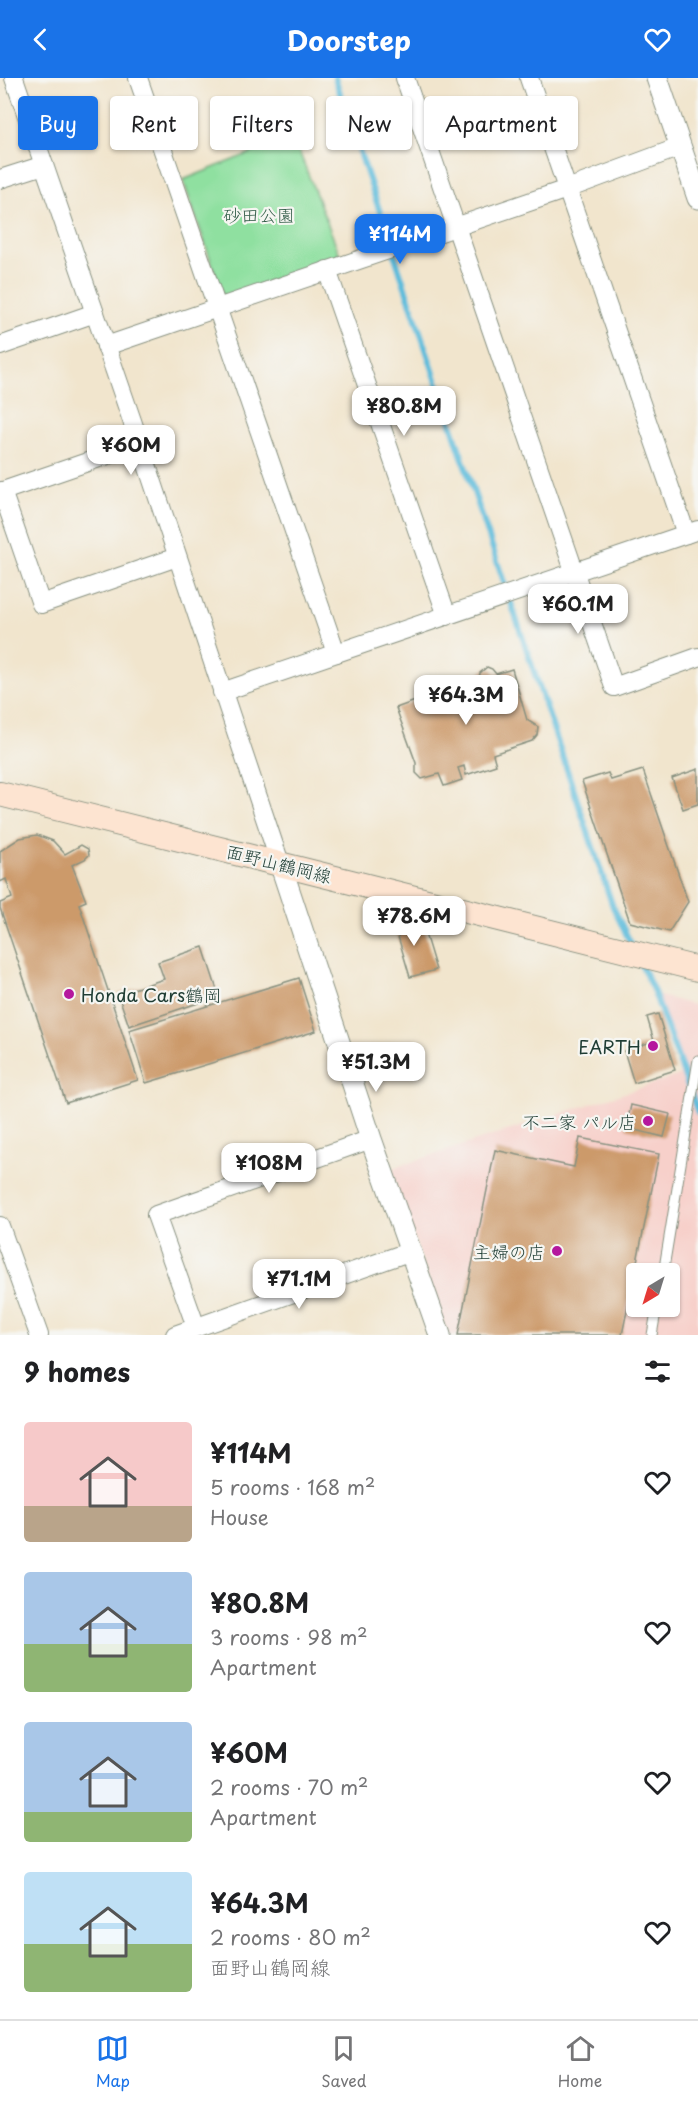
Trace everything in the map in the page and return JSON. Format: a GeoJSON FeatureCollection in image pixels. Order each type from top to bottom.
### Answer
{"type":"FeatureCollection","features":[{"type":"Feature","properties":{"kind":"main road","name":"面野山鶴岡線"},"geometry":{"type":"LineString","coordinates":[[0,794],[698,969]]}},
{"type":"Feature","properties":{"kind":"street"},"geometry":{"type":"LineString","coordinates":[[14,78],[140,444],[371,1139],[440,1335]]}},
{"type":"Feature","properties":{"kind":"street"},"geometry":{"type":"LineString","coordinates":[[138,78],[336,653]]}},
{"type":"Feature","properties":{"kind":"street"},"geometry":{"type":"LineString","coordinates":[[405,78],[614,687],[698,657]]}},
{"type":"Feature","properties":{"kind":"street"},"geometry":{"type":"LineString","coordinates":[[222,692],[692,532],[529,78]]}},
{"type":"Feature","properties":{"kind":"street"},"geometry":{"type":"LineString","coordinates":[[657,78],[698,198]]}},
{"type":"Feature","properties":{"kind":"street"},"geometry":{"type":"LineString","coordinates":[[106,346],[567,189],[680,147]]}},
{"type":"Feature","properties":{"kind":"street"},"geometry":{"type":"LineString","coordinates":[[0,179],[44,165]]}},
{"type":"Feature","properties":{"kind":"street"},"geometry":{"type":"LineString","coordinates":[[327,270],[447,616]]}},
{"type":"Feature","properties":{"kind":"street"},"geometry":{"type":"LineString","coordinates":[[0,346],[95,314]]}},
{"type":"Feature","properties":{"kind":"street"},"geometry":{"type":"LineString","coordinates":[[140,444],[1,491],[41,604],[177,557]]}},
{"type":"Feature","properties":{"kind":"street"},"geometry":{"type":"LineString","coordinates":[[196,1327],[156,1215],[371,1139]]}},
{"type":"Feature","properties":{"kind":"street"},"geometry":{"type":"LineString","coordinates":[[0,1226],[39,1335]]}},
{"type":"Feature","properties":{"kind":"street"},"geometry":{"type":"LineString","coordinates":[[175,1335],[411,1251]]}},
{"type":"Feature","properties":{"kind":"lane"},"geometry":{"type":"LineString","coordinates":[[665,1263],[698,1060]]}},
{"type":"Feature","properties":{"kind":"lane"},"geometry":{"type":"LineString","coordinates":[[652,1335],[655,1317]]}},
{"type":"Feature","properties":{"kind":"shaded area"},"geometry":{"type":"Polygon","coordinates":[[[656,995],[698,1006],[698,1335],[448,1335],[390,1169],[680,1075],[656,995]]]}},
{"type":"Feature","properties":{"kind":"green space","name":"砂田公園"},"geometry":{"type":"Polygon","coordinates":[[[258,150],[299,150],[340,255],[224,298],[183,180],[258,150]]]}},
{"type":"Feature","properties":{"kind":"building"},"geometry":{"type":"Polygon","coordinates":[[[487,667],[496,674],[512,669],[527,720],[538,727],[537,735],[532,741],[493,754],[496,765],[466,775],[464,766],[458,768],[462,780],[444,786],[439,774],[422,779],[416,773],[416,763],[396,708],[479,678],[480,673],[487,667]]]}},
{"type":"Feature","properties":{"kind":"building"},"geometry":{"type":"Polygon","coordinates":[[[698,769],[698,804],[683,809],[672,778],[698,769]]]}},
{"type":"Feature","properties":{"kind":"building"},"geometry":{"type":"Polygon","coordinates":[[[643,770],[688,902],[669,932],[630,922],[582,781],[608,773],[611,780],[643,770]]]}},
{"type":"Feature","properties":{"kind":"building","name":"Honda Cars鶴岡"},"geometry":{"type":"Polygon","coordinates":[[[37,835],[53,841],[65,854],[81,845],[88,849],[89,855],[85,859],[72,865],[86,901],[79,904],[138,1080],[66,1103],[0,908],[0,903],[12,898],[6,879],[0,882],[0,851],[20,838],[37,835]]]}},
{"type":"Feature","properties":{"kind":"building"},"geometry":{"type":"Polygon","coordinates":[[[392,916],[423,927],[436,970],[410,977],[392,916]]]}},
{"type":"Feature","properties":{"kind":"building"},"geometry":{"type":"Polygon","coordinates":[[[203,947],[219,996],[129,1026],[118,994],[164,979],[158,962],[203,947]]]}},
{"type":"Feature","properties":{"kind":"building"},"geometry":{"type":"Polygon","coordinates":[[[299,978],[316,1031],[146,1083],[129,1030],[299,978]]]}},
{"type":"Feature","properties":{"kind":"building","name":"EARTH"},"geometry":{"type":"Polygon","coordinates":[[[658,1014],[675,1070],[634,1083],[624,1051],[654,1041],[647,1017],[658,1014]]]}},
{"type":"Feature","properties":{"kind":"building","name":"不二家 パル店"},"geometry":{"type":"Polygon","coordinates":[[[631,1105],[670,1114],[664,1137],[626,1128],[631,1105]]]}},
{"type":"Feature","properties":{"kind":"building","name":"主婦の店"},"geometry":{"type":"Polygon","coordinates":[[[580,1138],[659,1154],[637,1263],[626,1263],[626,1315],[622,1335],[458,1335],[495,1150],[574,1167],[580,1138]]]}},
{"type":"Feature","properties":{"kind":"waterway"},"geometry":{"type":"LineString","coordinates":[[335,78],[613,907],[632,946]]}},
{"type":"Feature","properties":{"kind":"waterway"},"geometry":{"type":"LineString","coordinates":[[639,960],[654,992],[698,1113]]}},
{"type":"Feature","properties":{"kind":"place","name":"Honda Cars鶴岡"},"geometry":{"type":"Point","coordinates":[69,994]}},
{"type":"Feature","properties":{"kind":"place","name":"EARTH"},"geometry":{"type":"Point","coordinates":[653,1046]}},
{"type":"Feature","properties":{"kind":"place","name":"不二家 パル店"},"geometry":{"type":"Point","coordinates":[648,1121]}},
{"type":"Feature","properties":{"kind":"place","name":"主婦の店"},"geometry":{"type":"Point","coordinates":[557,1251]}}]}
